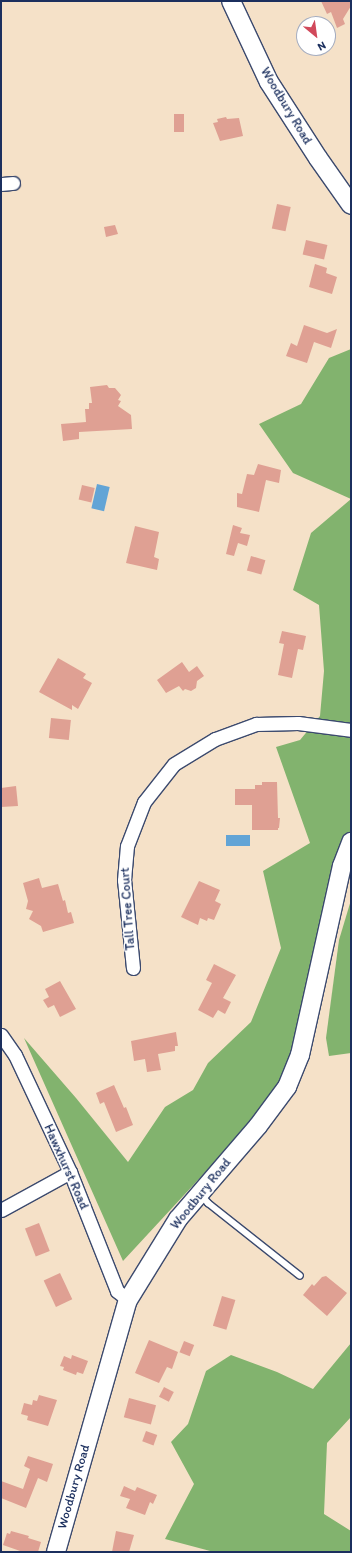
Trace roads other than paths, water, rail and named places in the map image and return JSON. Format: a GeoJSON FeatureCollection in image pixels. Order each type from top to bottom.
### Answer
{"type":"FeatureCollection","features":[{"type":"Feature","properties":{"kind":"main road","name":"Woodbury Road"},"geometry":{"type":"LineString","coordinates":[[231,1],[269,82],[318,158],[351,205]]}},
{"type":"Feature","properties":{"kind":"main road","name":"Woodbury Road"},"geometry":{"type":"LineString","coordinates":[[56,1552],[128,1300],[178,1219],[258,1126],[287,1087],[300,1055],[342,866],[351,842]]}},
{"type":"Feature","properties":{"kind":"street","name":"Tall Tree Court"},"geometry":{"type":"LineString","coordinates":[[133,968],[124,880],[127,846],[144,802],[174,764],[215,739],[256,724],[298,723],[351,730]]}},
{"type":"Feature","properties":{"kind":"street","name":"Hawxhurst Road"},"geometry":{"type":"LineString","coordinates":[[1,1035],[15,1055],[70,1172],[117,1290],[128,1300]]}},
{"type":"Feature","properties":{"kind":"street"},"geometry":{"type":"LineString","coordinates":[[1,1210],[70,1172]]}},
{"type":"Feature","properties":{"kind":"lane"},"geometry":{"type":"LineString","coordinates":[[200,1193],[208,1203],[300,1276]]}},
{"type":"Feature","properties":{"kind":"water"},"geometry":{"type":"Polygon","coordinates":[[[97,484],[110,487],[104,511],[91,508],[97,484]]]}},
{"type":"Feature","properties":{"kind":"water"},"geometry":{"type":"Polygon","coordinates":[[[226,835],[250,835],[250,846],[226,846],[226,835]]]}}]}
